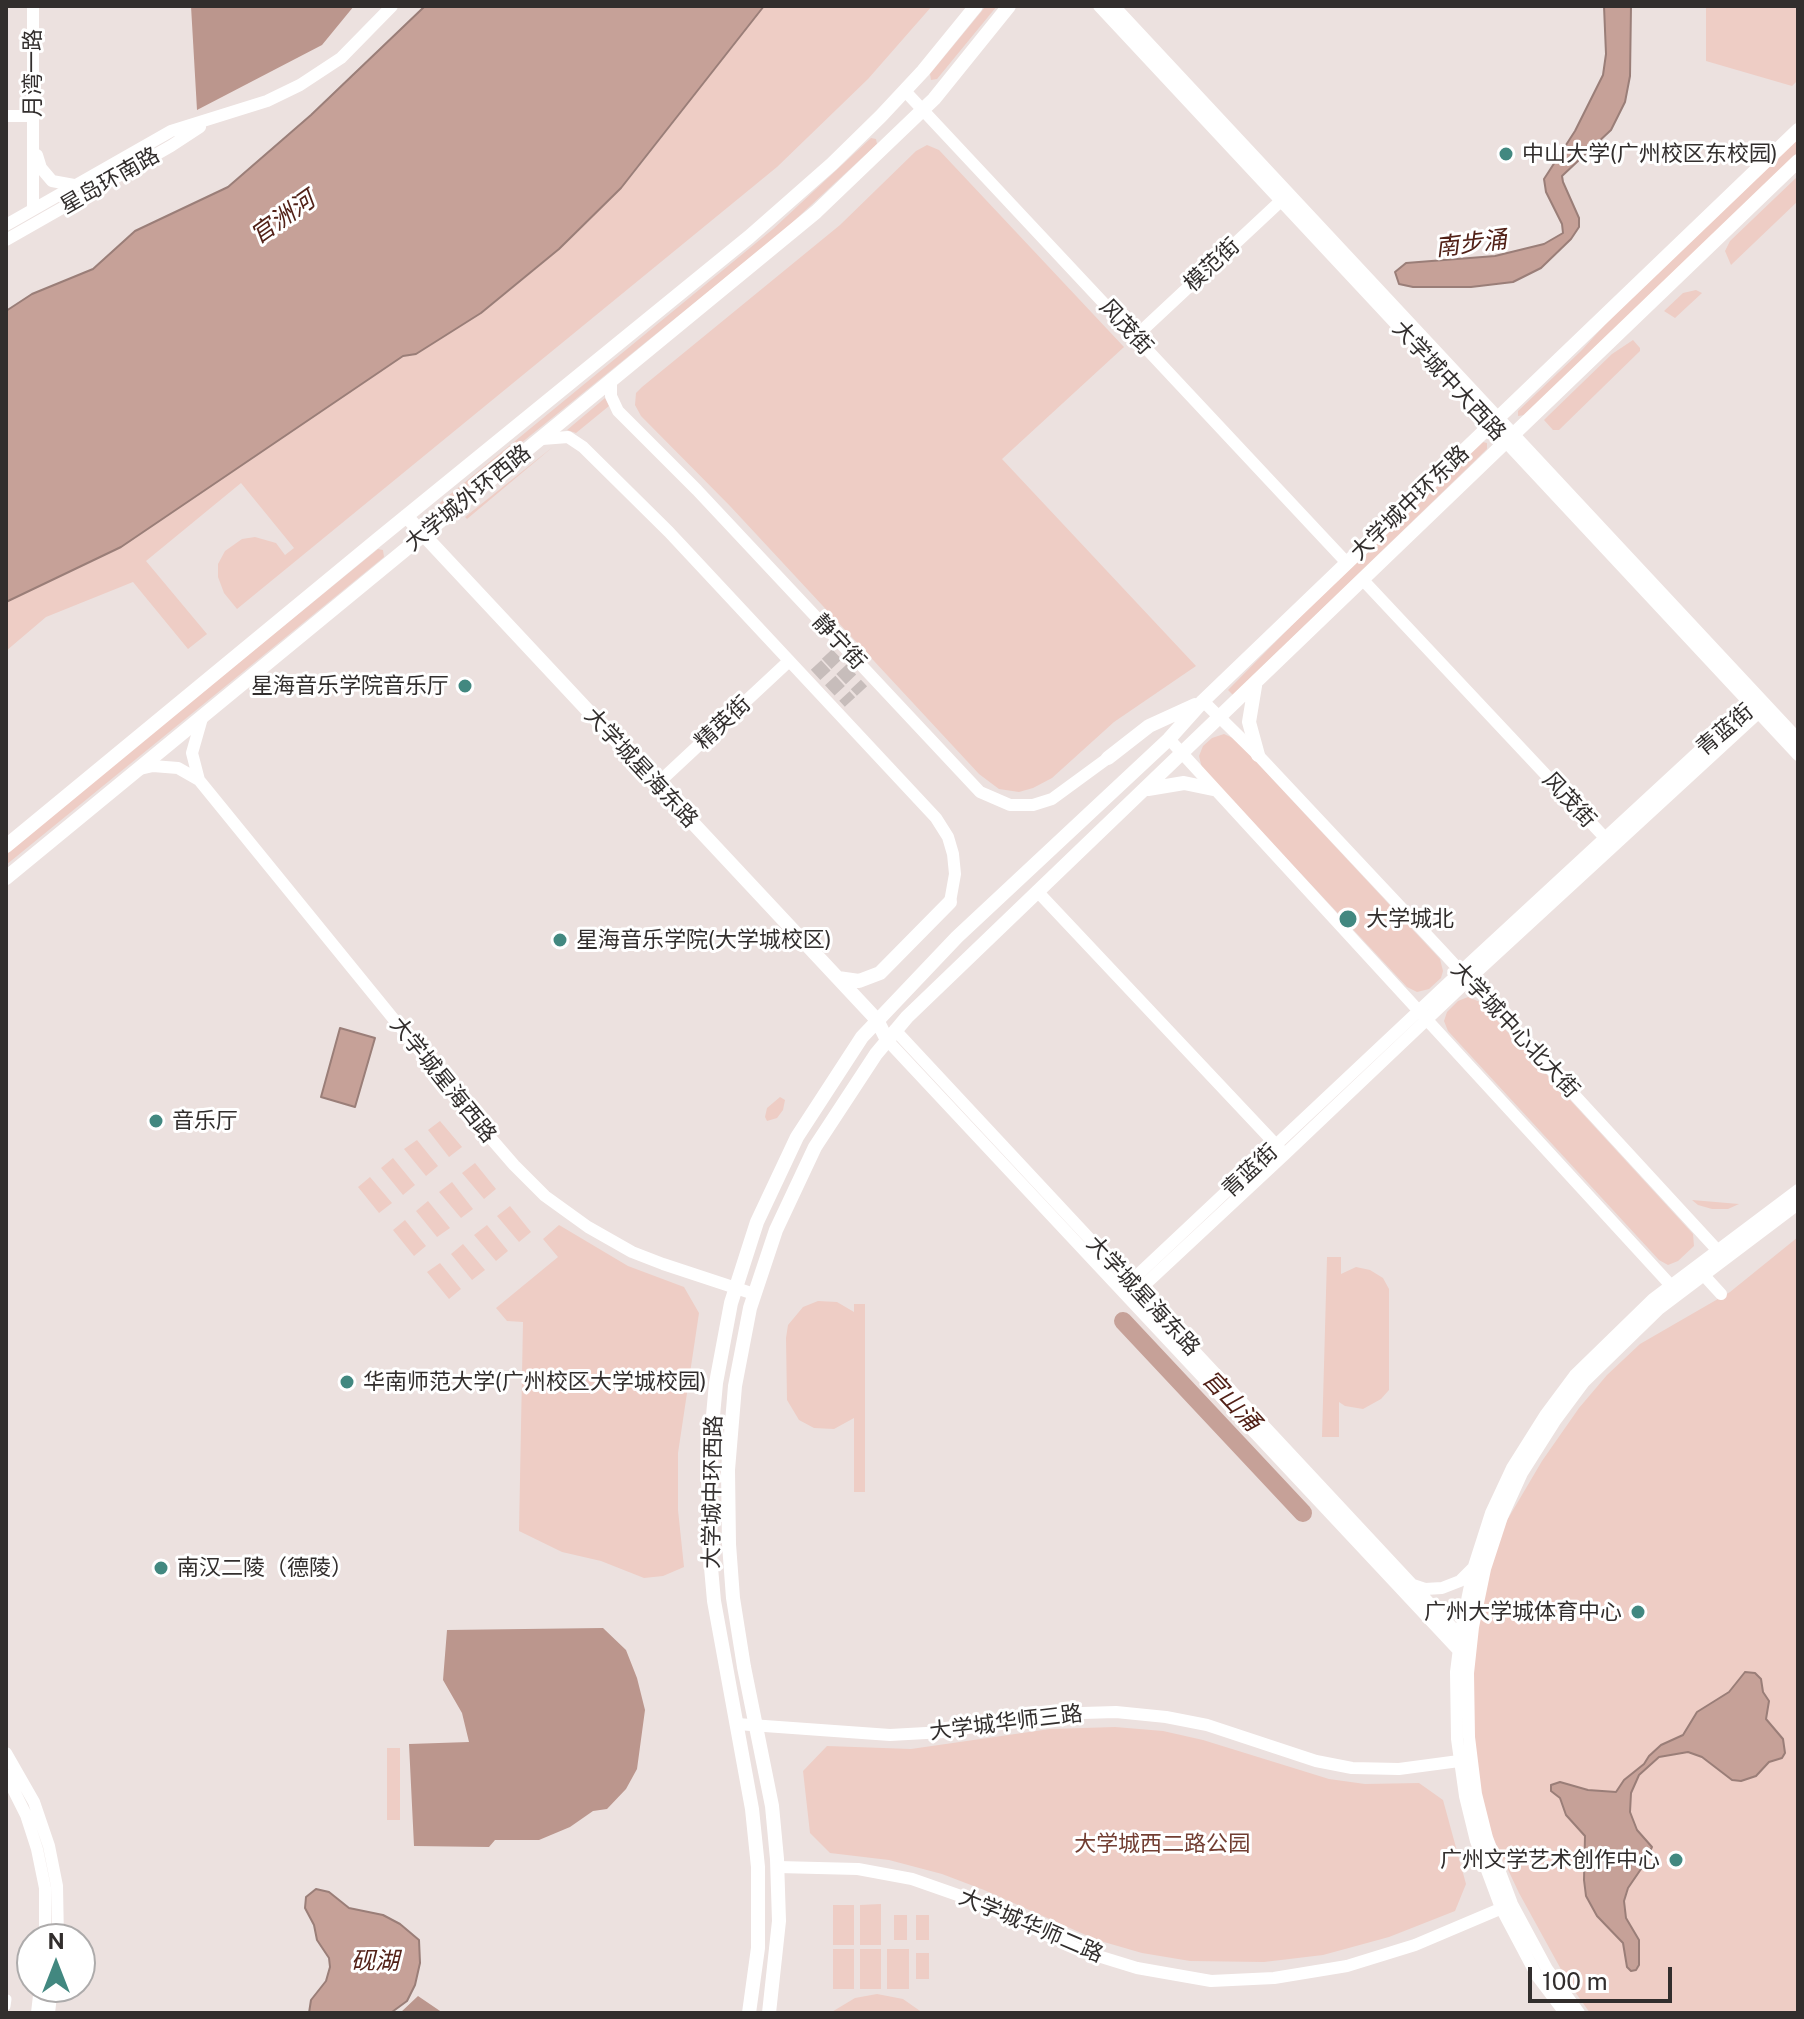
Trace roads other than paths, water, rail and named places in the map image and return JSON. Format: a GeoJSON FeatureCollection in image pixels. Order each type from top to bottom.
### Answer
{"type":"FeatureCollection","features":[{"type":"Feature","properties":{"kind":"main road","name":"月湾一路"},"geometry":{"type":"LineString","coordinates":[[33,6],[33,209]]}},
{"type":"Feature","properties":{"kind":"main road","name":"星岛环南路"},"geometry":{"type":"LineString","coordinates":[[6,225],[171,131],[267,101],[317,75],[341,58],[392,6]]}},
{"type":"Feature","properties":{"kind":"main road","name":"大学城外环西路"},"geometry":{"type":"LineString","coordinates":[[6,846],[749,237],[873,125],[976,6]]}},
{"type":"Feature","properties":{"kind":"main road","name":"大学城外环西路"},"geometry":{"type":"LineString","coordinates":[[6,878],[816,212],[891,143],[949,83],[1009,6]]}},
{"type":"Feature","properties":{"kind":"main road","name":"大学城中大西路"},"geometry":{"type":"LineString","coordinates":[[1099,6],[1495,422],[1757,706],[1798,755]]}},
{"type":"Feature","properties":{"kind":"main road","name":"大学城中大西路"},"geometry":{"type":"LineString","coordinates":[[1114,6],[1285,198]]}},
{"type":"Feature","properties":{"kind":"main road","name":"风茂街"},"geometry":{"type":"LineString","coordinates":[[905,91],[1347,563]]}},
{"type":"Feature","properties":{"kind":"main road"},"geometry":{"type":"LineString","coordinates":[[6,116],[33,116]]}},
{"type":"Feature","properties":{"kind":"main road","name":"星岛环南路"},"geometry":{"type":"LineString","coordinates":[[6,240],[171,146],[212,119]]}},
{"type":"Feature","properties":{"kind":"main road"},"geometry":{"type":"LineString","coordinates":[[873,125],[886,133],[891,143]]}},
{"type":"Feature","properties":{"kind":"main road","name":"大学城中环东路"},"geometry":{"type":"LineString","coordinates":[[1022,875],[1169,739],[1203,701],[1798,130]]}},
{"type":"Feature","properties":{"kind":"main road","name":"月湾一路"},"geometry":{"type":"LineString","coordinates":[[33,140],[41,168],[47,177],[59,184],[77,185]]}},
{"type":"Feature","properties":{"kind":"main road","name":"大学城中环东路"},"geometry":{"type":"LineString","coordinates":[[1037,891],[1798,161]]}},
{"type":"Feature","properties":{"kind":"main road","name":"模范街"},"geometry":{"type":"LineString","coordinates":[[1135,337],[1285,198]]}},
{"type":"Feature","properties":{"kind":"main road","name":"静宁街"},"geometry":{"type":"LineString","coordinates":[[611,382],[611,396],[618,411],[704,498],[980,792],[1010,805],[1044,802],[1108,758]]}},
{"type":"Feature","properties":{"kind":"main road"},"geometry":{"type":"LineString","coordinates":[[539,440],[552,436],[568,437],[583,447],[669,532],[945,829],[955,864],[950,902],[880,973],[859,981],[838,978]]}},
{"type":"Feature","properties":{"kind":"main road","name":"大学城星海东路"},"geometry":{"type":"LineString","coordinates":[[406,516],[891,1035],[1460,1636]]}},
{"type":"Feature","properties":{"kind":"main road"},"geometry":{"type":"LineString","coordinates":[[377,540],[386,545],[394,558]]}},
{"type":"Feature","properties":{"kind":"main road","name":"风茂街"},"geometry":{"type":"LineString","coordinates":[[1362,579],[1609,842]]}},
{"type":"Feature","properties":{"kind":"main road","name":"精英街"},"geometry":{"type":"LineString","coordinates":[[657,784],[789,661]]}},
{"type":"Feature","properties":{"kind":"main road"},"geometry":{"type":"LineString","coordinates":[[1258,682],[1251,700],[1249,722],[1258,755]]}},
{"type":"Feature","properties":{"kind":"main road"},"geometry":{"type":"LineString","coordinates":[[1108,758],[1149,726],[1203,701]]}},
{"type":"Feature","properties":{"kind":"main road","name":"大学城中心北大街"},"geometry":{"type":"LineString","coordinates":[[1203,701],[1258,755],[1465,975],[1721,1254]]}},
{"type":"Feature","properties":{"kind":"main road","name":"大学城中大西路"},"geometry":{"type":"LineString","coordinates":[[1757,706],[1798,739]]}},
{"type":"Feature","properties":{"kind":"main road","name":"青蓝街"},"geometry":{"type":"LineString","coordinates":[[1131,1289],[1757,706]]}},
{"type":"Feature","properties":{"kind":"main road"},"geometry":{"type":"LineString","coordinates":[[199,780],[192,753],[202,718]]}},
{"type":"Feature","properties":{"kind":"main road"},"geometry":{"type":"LineString","coordinates":[[1169,739],[1674,1289]]}},
{"type":"Feature","properties":{"kind":"main road"},"geometry":{"type":"LineString","coordinates":[[139,769],[170,767],[186,771],[199,780]]}},
{"type":"Feature","properties":{"kind":"main road","name":"大学城星海西路"},"geometry":{"type":"LineString","coordinates":[[199,780],[528,1180],[560,1208],[616,1244],[663,1264],[754,1294]]}},
{"type":"Feature","properties":{"kind":"main road"},"geometry":{"type":"LineString","coordinates":[[1143,791],[1184,783],[1213,789]]}},
{"type":"Feature","properties":{"kind":"main road","name":"大学城中环西路"},"geometry":{"type":"LineString","coordinates":[[749,2013],[758,1948],[759,1875],[752,1809],[721,1648],[709,1545],[708,1470],[720,1357],[735,1288],[757,1222],[797,1137],[838,1072],[877,1020],[1022,875]]}},
{"type":"Feature","properties":{"kind":"main road"},"geometry":{"type":"LineString","coordinates":[[1037,891],[1281,1150]]}},
{"type":"Feature","properties":{"kind":"main road","name":"大学城中环西路"},"geometry":{"type":"LineString","coordinates":[[769,2013],[779,1921],[778,1867],[772,1806],[738,1634],[729,1544],[729,1458],[739,1359],[754,1294],[776,1230],[803,1169],[834,1116],[891,1035],[1037,891]]}},
{"type":"Feature","properties":{"kind":"main road"},"geometry":{"type":"LineString","coordinates":[[1721,1254],[1798,1190]]}},
{"type":"Feature","properties":{"kind":"main road"},"geometry":{"type":"LineString","coordinates":[[1579,2013],[1506,1906],[1487,1838],[1473,1772],[1464,1648],[1460,1636],[1474,1566],[1501,1490],[1523,1448],[1589,1360],[1630,1319],[1798,1204]]}},
{"type":"Feature","properties":{"kind":"main road"},"geometry":{"type":"LineString","coordinates":[[1699,1270],[1721,1294]]}},
{"type":"Feature","properties":{"kind":"main road","name":"大学城星海东路"},"geometry":{"type":"LineString","coordinates":[[1131,1289],[1464,1648]]}},
{"type":"Feature","properties":{"kind":"main road"},"geometry":{"type":"LineString","coordinates":[[1565,2013],[1537,1976],[1476,1841],[1459,1761],[1456,1695],[1464,1648],[1492,1546],[1512,1494],[1533,1454],[1571,1399],[1598,1367],[1674,1289]]}},
{"type":"Feature","properties":{"kind":"main road"},"geometry":{"type":"LineString","coordinates":[[720,1357],[739,1359]]}},
{"type":"Feature","properties":{"kind":"main road"},"geometry":{"type":"LineString","coordinates":[[1413,1585],[1425,1589],[1442,1588],[1460,1581],[1474,1566]]}},
{"type":"Feature","properties":{"kind":"main road","name":"大学城华师三路"},"geometry":{"type":"LineString","coordinates":[[737,1724],[890,1735],[944,1732],[1049,1714],[1116,1712],[1207,1725],[1297,1756],[1342,1766],[1399,1769],[1459,1761]]}},
{"type":"Feature","properties":{"kind":"main road"},"geometry":{"type":"LineString","coordinates":[[6,1753],[28,1791],[46,1836],[57,1886],[58,1923]]}},
{"type":"Feature","properties":{"kind":"main road"},"geometry":{"type":"LineString","coordinates":[[6,1775],[26,1815],[37,1849],[45,1888],[45,1923]]}},
{"type":"Feature","properties":{"kind":"main road","name":"大学城华师二路"},"geometry":{"type":"LineString","coordinates":[[778,1867],[858,1869],[912,1879],[972,1900],[1085,1952],[1137,1968],[1200,1980],[1274,1978],[1347,1966],[1415,1945],[1506,1906]]}},
{"type":"Feature","properties":{"kind":"street"},"geometry":{"type":"LineString","coordinates":[[6,2006],[7,1999]]}},
{"type":"Feature","properties":{"kind":"water","name":"官洲河"},"geometry":{"type":"Polygon","coordinates":[[[425,6],[764,6],[621,188],[559,249],[481,313],[416,354],[403,356],[121,547],[6,602],[6,311],[32,294],[93,269],[135,231],[228,187],[311,115],[425,6]]]}},
{"type":"Feature","properties":{"kind":"water"},"geometry":{"type":"Polygon","coordinates":[[[1604,6],[1631,6],[1630,76],[1625,102],[1611,130],[1562,176],[1579,218],[1579,227],[1571,239],[1541,268],[1513,282],[1471,287],[1413,287],[1399,284],[1395,272],[1406,263],[1495,256],[1544,244],[1563,233],[1562,224],[1546,192],[1544,179],[1575,131],[1603,75],[1606,54],[1604,6]]]}},
{"type":"Feature","properties":{"kind":"water"},"geometry":{"type":"Polygon","coordinates":[[[340,1028],[375,1038],[355,1107],[321,1097],[340,1028]]]}},
{"type":"Feature","properties":{"kind":"water"},"geometry":{"type":"Polygon","coordinates":[[[1745,1672],[1755,1673],[1761,1679],[1763,1692],[1769,1701],[1766,1719],[1783,1739],[1785,1753],[1782,1758],[1769,1762],[1756,1776],[1741,1781],[1732,1780],[1702,1757],[1688,1752],[1659,1757],[1639,1775],[1631,1793],[1630,1812],[1637,1830],[1652,1847],[1628,1888],[1624,1901],[1626,1918],[1639,1940],[1639,1965],[1631,1971],[1627,1967],[1623,1943],[1597,1916],[1586,1896],[1585,1836],[1566,1815],[1560,1798],[1551,1791],[1551,1785],[1560,1782],[1588,1790],[1616,1792],[1624,1780],[1661,1745],[1683,1735],[1697,1712],[1729,1692],[1745,1672]]]}},
{"type":"Feature","properties":{"kind":"water","name":"砚湖"},"geometry":{"type":"Polygon","coordinates":[[[316,1889],[329,1892],[349,1908],[383,1915],[419,1940],[420,1963],[415,1985],[407,2001],[392,2012],[309,2013],[311,2000],[326,1981],[330,1967],[329,1958],[317,1940],[314,1925],[305,1908],[306,1897],[316,1889]]]}},
{"type":"Feature","properties":{"kind":"waterway","name":"官山涌"},"geometry":{"type":"LineString","coordinates":[[1123,1321],[1303,1513]]}},
{"type":"Feature","properties":{"kind":"tunnel"},"geometry":{"type":"LineString","coordinates":[[827,654],[862,691]]}},
{"type":"Feature","properties":{"kind":"tunnel"},"geometry":{"type":"LineString","coordinates":[[816,665],[850,702]]}},
{"type":"Feature","properties":{"kind":"place","name":"中山大学(广州校区东校园)"},"geometry":{"type":"Point","coordinates":[1506,154]}},
{"type":"Feature","properties":{"kind":"place","name":"星海音乐学院音乐厅"},"geometry":{"type":"Point","coordinates":[465,686]}},
{"type":"Feature","properties":{"kind":"place","name":"大学城北"},"geometry":{"type":"Point","coordinates":[1348,919]}},
{"type":"Feature","properties":{"kind":"place","name":"星海音乐学院(大学城校区)"},"geometry":{"type":"Point","coordinates":[560,940]}},
{"type":"Feature","properties":{"kind":"place","name":"音乐厅"},"geometry":{"type":"Point","coordinates":[156,1121]}},
{"type":"Feature","properties":{"kind":"place","name":"华南师范大学(广州校区大学城校园)"},"geometry":{"type":"Point","coordinates":[347,1382]}},
{"type":"Feature","properties":{"kind":"place","name":"南汉二陵（德陵）"},"geometry":{"type":"Point","coordinates":[161,1568]}},
{"type":"Feature","properties":{"kind":"place","name":"广州大学城体育中心"},"geometry":{"type":"Point","coordinates":[1638,1612]}},
{"type":"Feature","properties":{"kind":"place","name":"广州文学艺术创作中心"},"geometry":{"type":"Point","coordinates":[1676,1860]}},
{"type":"Feature","properties":{"kind":"water label","name":"南步涌"},"geometry":{"type":"Point","coordinates":[1471,244]}},
{"type":"Feature","properties":{"kind":"park label","name":"大学城西二路公园"},"geometry":{"type":"Point","coordinates":[1162,1844]}}]}
